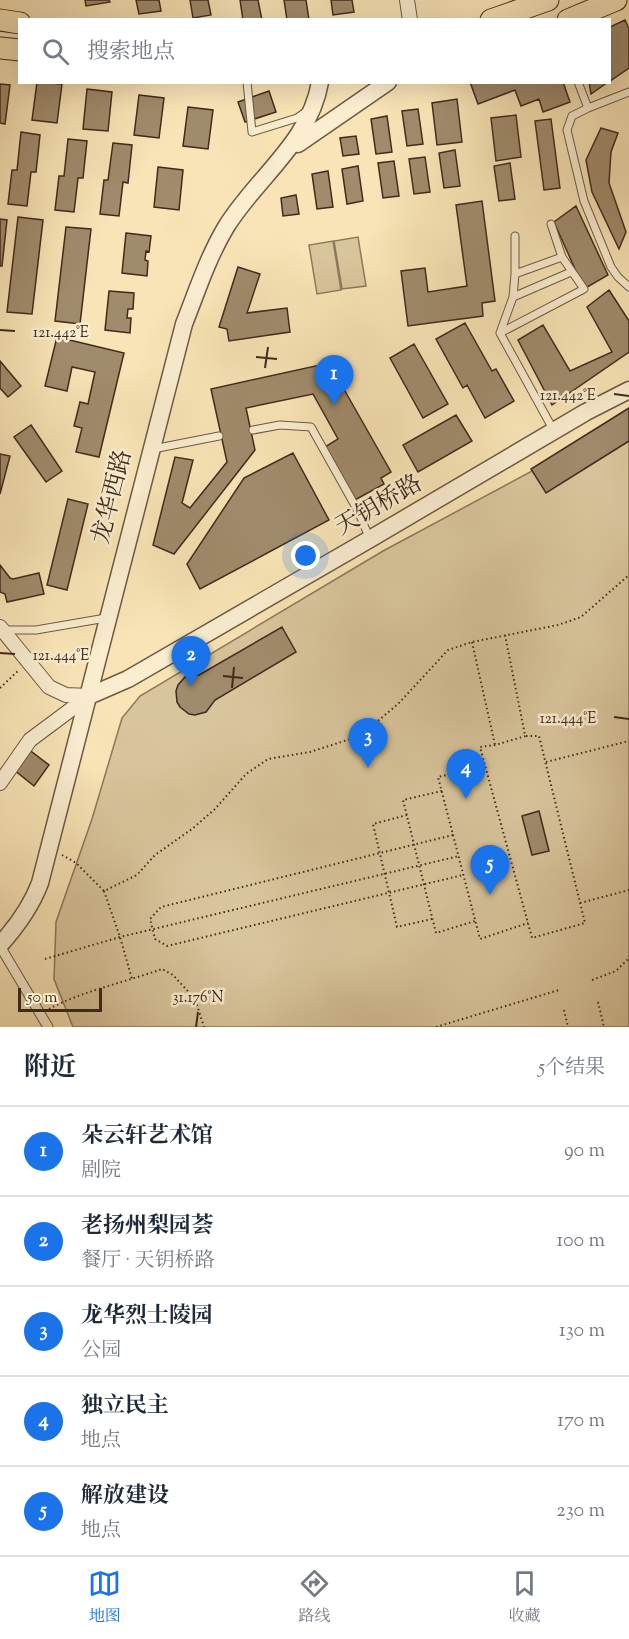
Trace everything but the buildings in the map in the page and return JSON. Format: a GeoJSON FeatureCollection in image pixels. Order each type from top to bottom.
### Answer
{"type":"FeatureCollection","features":[{"type":"Feature","properties":{"kind":"main road"},"geometry":{"type":"LineString","coordinates":[[497,18],[548,0]]}},
{"type":"Feature","properties":{"kind":"main road"},"geometry":{"type":"LineString","coordinates":[[573,18],[616,0]]}},
{"type":"Feature","properties":{"kind":"main road"},"geometry":{"type":"LineString","coordinates":[[0,20],[18,23]]}},
{"type":"Feature","properties":{"kind":"main road"},"geometry":{"type":"LineString","coordinates":[[0,48],[18,50]]}},
{"type":"Feature","properties":{"kind":"street"},"geometry":{"type":"LineString","coordinates":[[407,0],[410,18]]}},
{"type":"Feature","properties":{"kind":"street"},"geometry":{"type":"LineString","coordinates":[[616,0],[629,8]]}},
{"type":"Feature","properties":{"kind":"street","name":"龙华西路"},"geometry":{"type":"LineString","coordinates":[[0,946],[36,895],[184,324],[208,261],[226,228],[245,200],[308,122],[320,84]]}},
{"type":"Feature","properties":{"kind":"street"},"geometry":{"type":"LineString","coordinates":[[282,156],[385,84]]}},
{"type":"Feature","properties":{"kind":"street","name":"天钥桥路"},"geometry":{"type":"LineString","coordinates":[[89,696],[128,679],[554,431],[629,390]]}},
{"type":"Feature","properties":{"kind":"street"},"geometry":{"type":"LineString","coordinates":[[1,629],[49,687],[66,695],[89,696]]}},
{"type":"Feature","properties":{"kind":"street"},"geometry":{"type":"LineString","coordinates":[[0,783],[30,740],[89,696]]}},
{"type":"Feature","properties":{"kind":"street"},"geometry":{"type":"LineString","coordinates":[[0,946],[48,1027]]}},
{"type":"Feature","properties":{"kind":"lane"},"geometry":{"type":"LineString","coordinates":[[246,84],[252,132],[297,118],[315,105]]}},
{"type":"Feature","properties":{"kind":"lane"},"geometry":{"type":"LineString","coordinates":[[579,84],[588,108]]}},
{"type":"Feature","properties":{"kind":"lane"},"geometry":{"type":"LineString","coordinates":[[629,101],[626,93],[588,108],[572,116],[567,130],[584,201],[611,267],[629,287]]}},
{"type":"Feature","properties":{"kind":"lane"},"geometry":{"type":"LineString","coordinates":[[500,333],[584,289],[562,257],[551,224]]}},
{"type":"Feature","properties":{"kind":"lane"},"geometry":{"type":"LineString","coordinates":[[515,236],[513,297],[500,333],[554,431]]}},
{"type":"Feature","properties":{"kind":"lane"},"geometry":{"type":"LineString","coordinates":[[515,274],[562,257]]}},
{"type":"Feature","properties":{"kind":"lane"},"geometry":{"type":"LineString","coordinates":[[513,297],[572,272]]}},
{"type":"Feature","properties":{"kind":"lane"},"geometry":{"type":"LineString","coordinates":[[253,430],[280,425],[311,427],[358,512],[370,539]]}},
{"type":"Feature","properties":{"kind":"lane"},"geometry":{"type":"LineString","coordinates":[[151,450],[219,436]]}},
{"type":"Feature","properties":{"kind":"lane"},"geometry":{"type":"LineString","coordinates":[[1,629],[36,630],[109,617]]}},
{"type":"Feature","properties":{"kind":"path"},"geometry":{"type":"LineString","coordinates":[[104,891],[137,875],[155,855],[192,829],[215,809],[246,774],[268,759],[310,752],[360,736],[398,704],[448,650],[472,642],[558,625],[581,617],[629,575]]}},
{"type":"Feature","properties":{"kind":"path"},"geometry":{"type":"LineString","coordinates":[[505,635],[526,736]]}},
{"type":"Feature","properties":{"kind":"path"},"geometry":{"type":"LineString","coordinates":[[472,642],[495,745]]}},
{"type":"Feature","properties":{"kind":"path"},"geometry":{"type":"LineString","coordinates":[[0,688],[28,663]]}},
{"type":"Feature","properties":{"kind":"path"},"geometry":{"type":"LineString","coordinates":[[526,736],[539,736],[585,923],[532,938],[480,747],[495,745],[526,736]]}},
{"type":"Feature","properties":{"kind":"path"},"geometry":{"type":"LineString","coordinates":[[546,762],[629,741]]}},
{"type":"Feature","properties":{"kind":"path"},"geometry":{"type":"LineString","coordinates":[[485,766],[438,777],[480,939],[528,923]]}},
{"type":"Feature","properties":{"kind":"path"},"geometry":{"type":"LineString","coordinates":[[442,791],[403,800],[432,919],[436,933],[475,921]]}},
{"type":"Feature","properties":{"kind":"path"},"geometry":{"type":"LineString","coordinates":[[407,815],[373,824],[397,927],[432,919]]}},
{"type":"Feature","properties":{"kind":"path"},"geometry":{"type":"LineString","coordinates":[[453,835],[161,907],[150,919],[152,930],[155,939],[167,946],[464,875]]}},
{"type":"Feature","properties":{"kind":"path"},"geometry":{"type":"LineString","coordinates":[[45,959],[120,937],[459,855]]}},
{"type":"Feature","properties":{"kind":"path"},"geometry":{"type":"LineString","coordinates":[[76,863],[104,891],[132,980]]}},
{"type":"Feature","properties":{"kind":"path"},"geometry":{"type":"LineString","coordinates":[[580,903],[629,890]]}},
{"type":"Feature","properties":{"kind":"path"},"geometry":{"type":"LineString","coordinates":[[592,980],[616,971],[629,958]]}},
{"type":"Feature","properties":{"kind":"path"},"geometry":{"type":"LineString","coordinates":[[41,1013],[63,1001],[162,969],[173,975],[195,999],[204,1027]]}},
{"type":"Feature","properties":{"kind":"path"},"geometry":{"type":"LineString","coordinates":[[436,1027],[559,990]]}},
{"type":"Feature","properties":{"kind":"path"},"geometry":{"type":"LineString","coordinates":[[598,1002],[604,1027]]}},
{"type":"Feature","properties":{"kind":"path"},"geometry":{"type":"LineString","coordinates":[[564,1010],[568,1027]]}},
{"type":"Feature","properties":{"kind":"shaded area"},"geometry":{"type":"Polygon","coordinates":[[[358,237],[366,286],[342,289],[334,241],[358,237]]]}},
{"type":"Feature","properties":{"kind":"shaded area"},"geometry":{"type":"Polygon","coordinates":[[[333,241],[341,290],[317,294],[309,245],[333,241]]]}},
{"type":"Feature","properties":{"kind":"shaded area"},"geometry":{"type":"Polygon","coordinates":[[[629,419],[629,1027],[73,1027],[54,979],[56,922],[92,819],[122,718],[140,696],[383,551],[629,419]]]}},
{"type":"Feature","properties":{"kind":"place","name":"朵云轩艺术馆"},"geometry":{"type":"Point","coordinates":[334,405]}},
{"type":"Feature","properties":{"kind":"place","name":"老扬州梨园荟"},"geometry":{"type":"Point","coordinates":[191,686]}},
{"type":"Feature","properties":{"kind":"place","name":"龙华烈士陵园"},"geometry":{"type":"Point","coordinates":[368,768]}},
{"type":"Feature","properties":{"kind":"place","name":"独立民主"},"geometry":{"type":"Point","coordinates":[466,799]}},
{"type":"Feature","properties":{"kind":"place","name":"解放建设"},"geometry":{"type":"Point","coordinates":[490,895]}}]}
